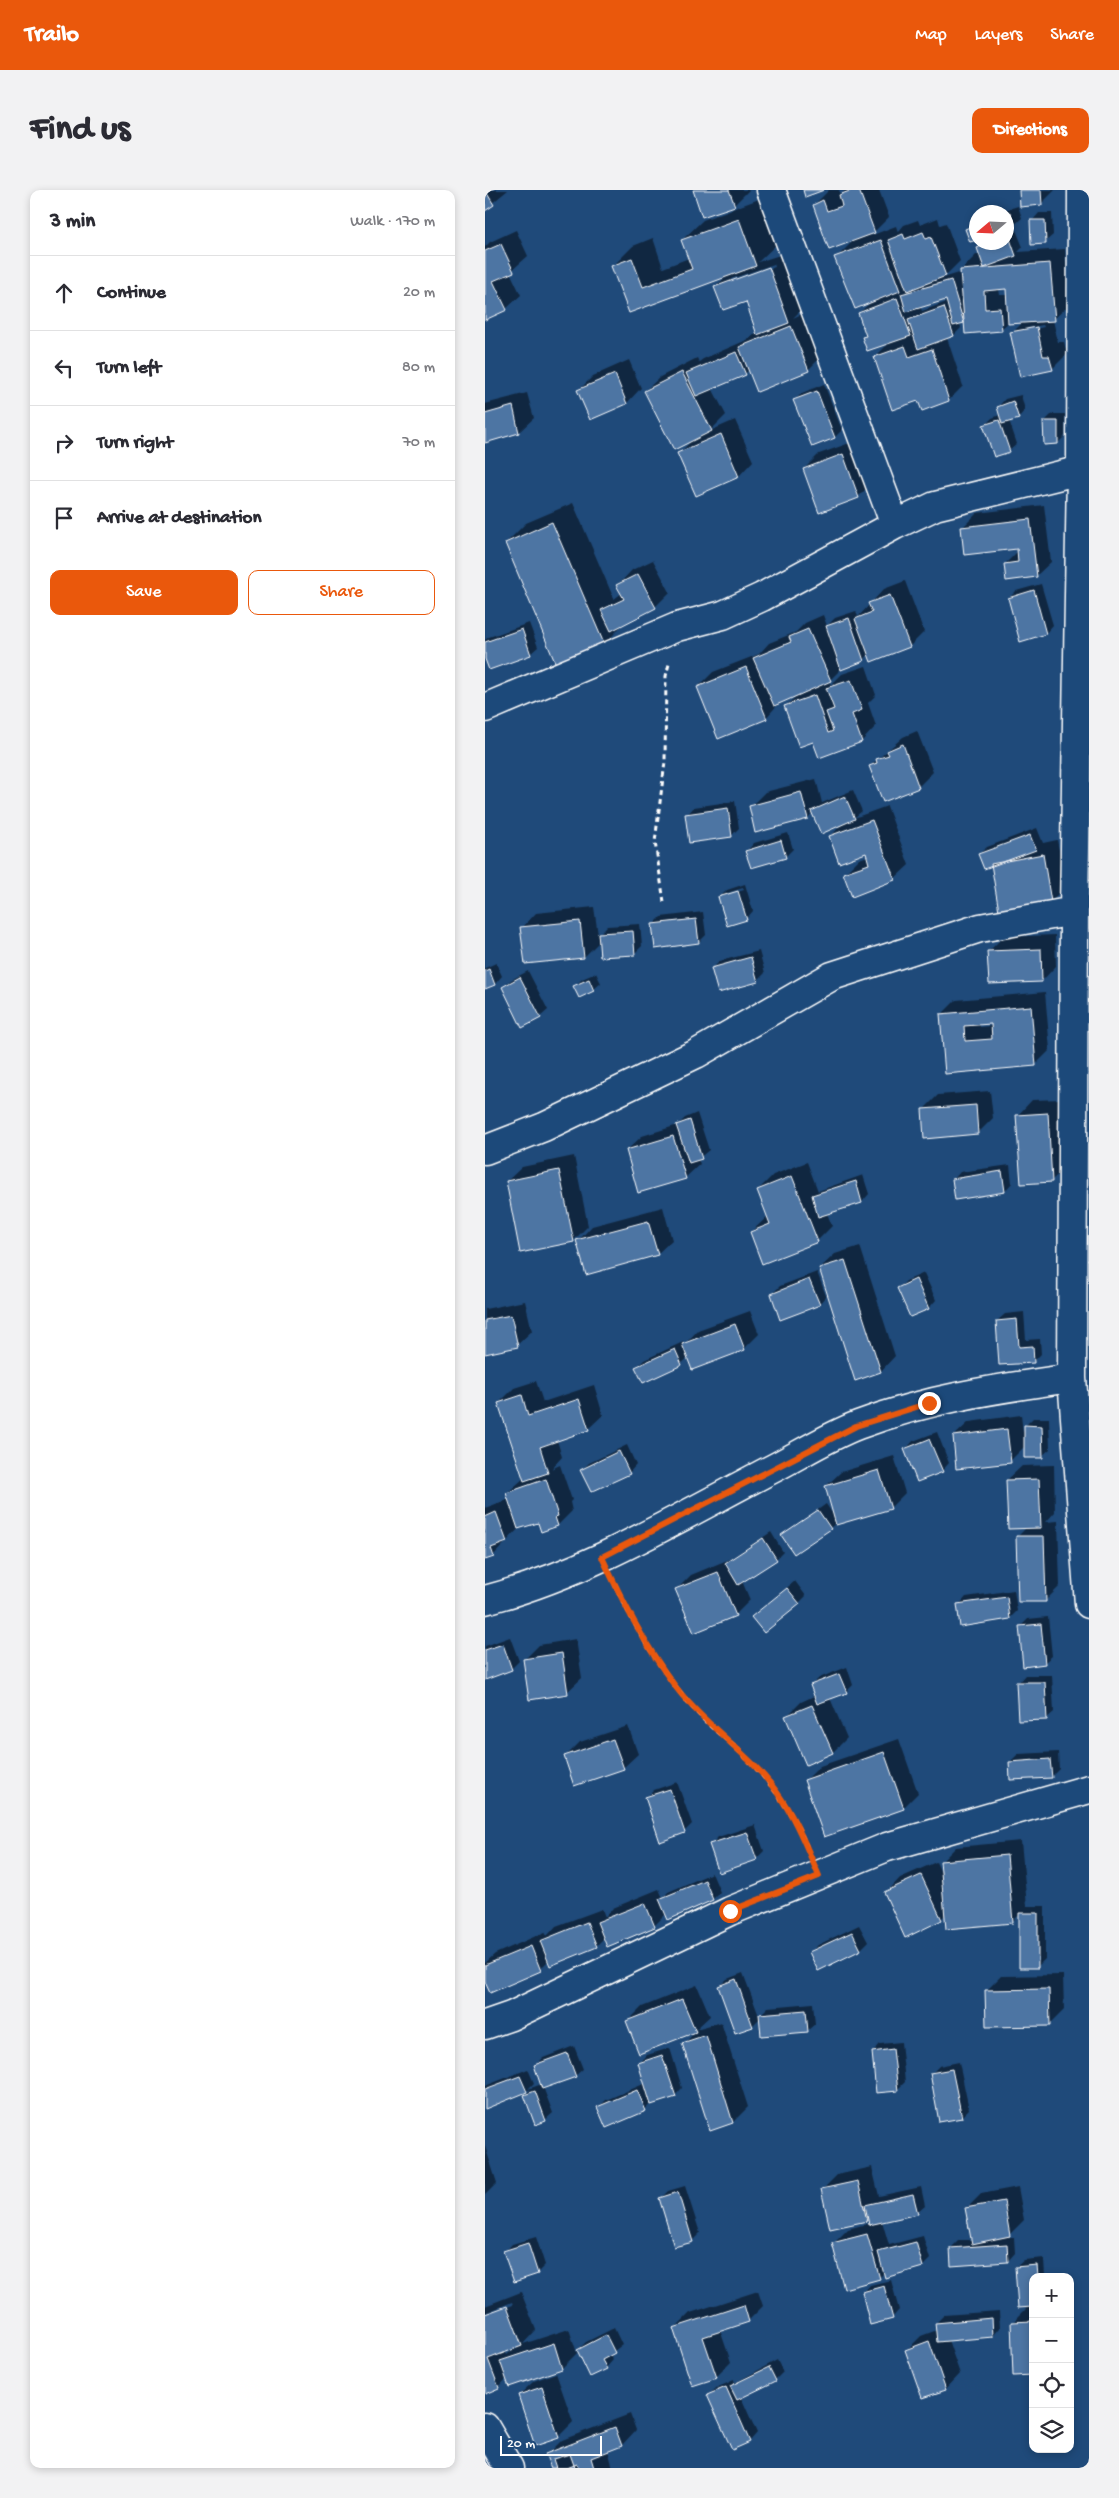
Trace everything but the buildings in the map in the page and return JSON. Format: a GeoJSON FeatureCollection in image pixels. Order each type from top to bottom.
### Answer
{"type":"FeatureCollection","features":[{"type":"Feature","properties":{"kind":"street"},"geometry":{"type":"LineString","coordinates":[[771,190],[895,525]]}},
{"type":"Feature","properties":{"kind":"street"},"geometry":{"type":"LineString","coordinates":[[1082,190],[1081,470],[1074,911],[1072,1378],[1089,1604]]}},
{"type":"Feature","properties":{"kind":"street"},"geometry":{"type":"LineString","coordinates":[[485,708],[677,627],[723,615],[762,597],[895,525],[935,506],[1081,470]]}},
{"type":"Feature","properties":{"kind":"street"},"geometry":{"type":"LineString","coordinates":[[485,1150],[544,1127],[696,1054],[832,976],[980,928],[1074,911]]}},
{"type":"Feature","properties":{"kind":"street"},"geometry":{"type":"LineString","coordinates":[[485,1600],[517,1592],[602,1557],[856,1426],[929,1403],[986,1390],[1072,1378]]}},
{"type":"Feature","properties":{"kind":"street"},"geometry":{"type":"LineString","coordinates":[[485,2025],[511,2016],[730,1911],[887,1847],[1089,1789]]}},
{"type":"Feature","properties":{"kind":"street"},"geometry":{"type":"LineString","coordinates":[[485,2427],[509,2468]]}},
{"type":"Feature","properties":{"kind":"path"},"geometry":{"type":"LineString","coordinates":[[663,902],[655,842],[665,762],[666,676],[677,627]]}},
{"type":"Feature","properties":{"kind":"path"},"geometry":{"type":"LineString","coordinates":[[602,1557],[631,1621],[675,1686],[704,1720],[740,1752],[775,1790],[797,1824],[819,1876]]}},
{"type":"Feature","properties":{"kind":"route"},"geometry":{"type":"LineString","coordinates":[[730,1911],[819,1876],[797,1824],[775,1790],[740,1752],[704,1720],[675,1686],[631,1621],[602,1557],[856,1426],[929,1403]]}}]}
